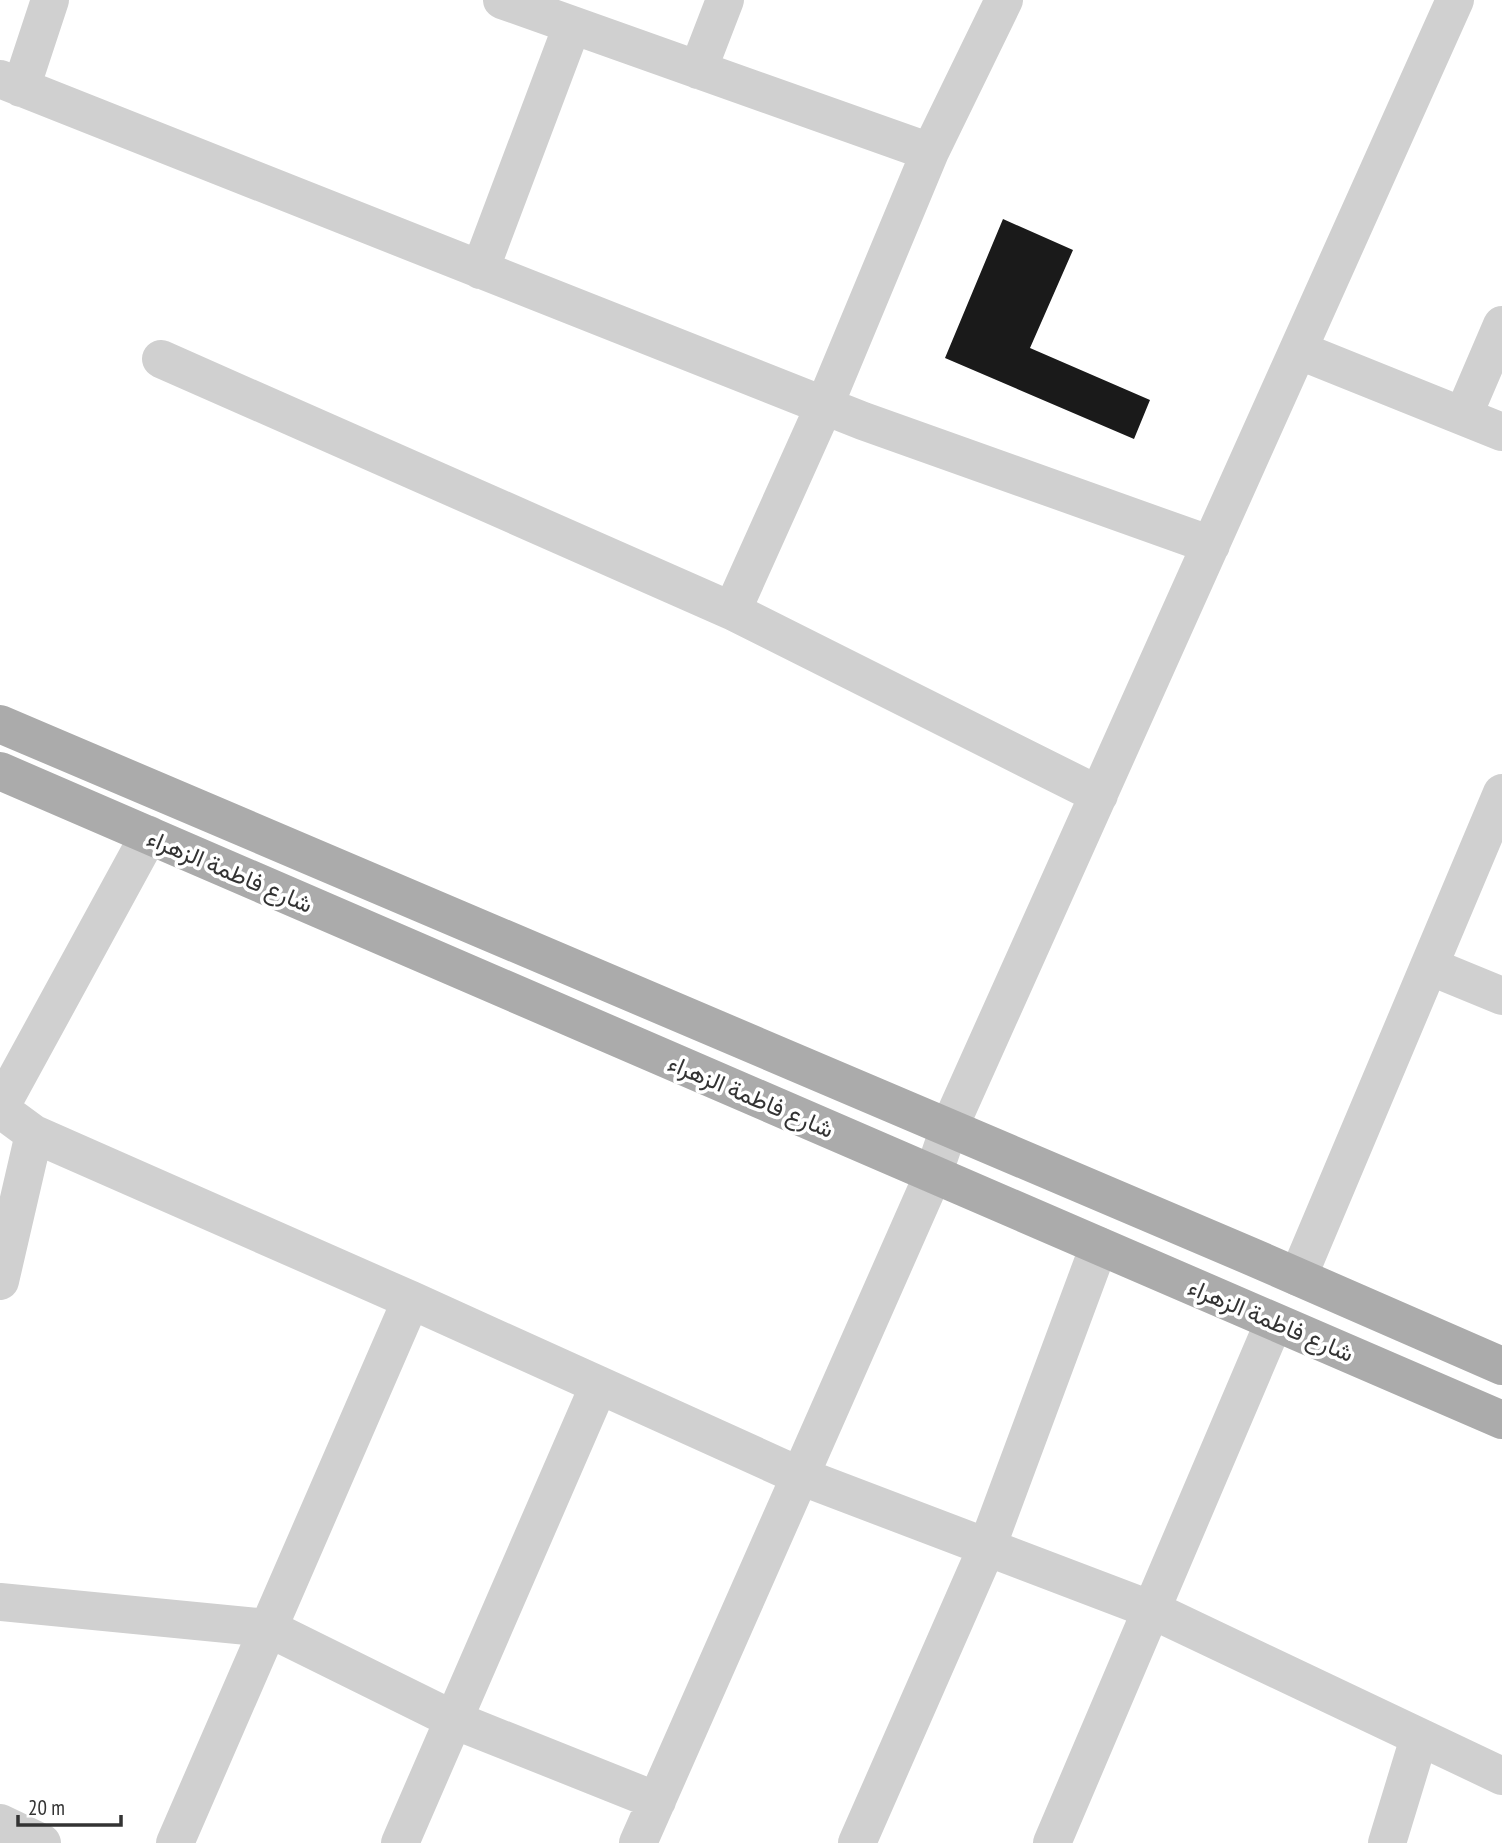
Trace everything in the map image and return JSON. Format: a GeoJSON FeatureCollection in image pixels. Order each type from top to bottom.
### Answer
{"type":"FeatureCollection","features":[{"type":"Feature","properties":{"kind":"main road","name":"شارع فاطمة الزهراء"},"geometry":{"type":"LineString","coordinates":[[0,724],[1250,1256],[1502,1366]]}},
{"type":"Feature","properties":{"kind":"main road","name":"شارع فاطمة الزهراء"},"geometry":{"type":"LineString","coordinates":[[0,771],[1502,1420]]}},
{"type":"Feature","properties":{"kind":"main road"},"geometry":{"type":"LineString","coordinates":[[1229,1302],[1250,1256]]}},
{"type":"Feature","properties":{"kind":"street"},"geometry":{"type":"LineString","coordinates":[[50,0],[10,84],[863,421],[1211,545]]}},
{"type":"Feature","properties":{"kind":"street"},"geometry":{"type":"LineString","coordinates":[[502,0],[930,152]]}},
{"type":"Feature","properties":{"kind":"street"},"geometry":{"type":"LineString","coordinates":[[698,70],[725,0]]}},
{"type":"Feature","properties":{"kind":"street"},"geometry":{"type":"LineString","coordinates":[[732,611],[825,404],[930,152],[1004,0]]}},
{"type":"Feature","properties":{"kind":"street"},"geometry":{"type":"LineString","coordinates":[[638,1843],[933,1175],[949,1128],[1455,0]]}},
{"type":"Feature","properties":{"kind":"street"},"geometry":{"type":"LineString","coordinates":[[480,270],[572,26]]}},
{"type":"Feature","properties":{"kind":"street"},"geometry":{"type":"LineString","coordinates":[[1463,416],[1502,325]]}},
{"type":"Feature","properties":{"kind":"street"},"geometry":{"type":"LineString","coordinates":[[1298,350],[1502,432]]}},
{"type":"Feature","properties":{"kind":"street"},"geometry":{"type":"LineString","coordinates":[[161,359],[732,611],[1099,795]]}},
{"type":"Feature","properties":{"kind":"street"},"geometry":{"type":"LineString","coordinates":[[1298,1277],[1502,793]]}},
{"type":"Feature","properties":{"kind":"street"},"geometry":{"type":"LineString","coordinates":[[149,835],[0,1108],[34,1134],[411,1300],[800,1476],[1152,1610],[1502,1776]]}},
{"type":"Feature","properties":{"kind":"street"},"geometry":{"type":"LineString","coordinates":[[1429,966],[1502,996]]}},
{"type":"Feature","properties":{"kind":"street"},"geometry":{"type":"LineString","coordinates":[[0,1281],[34,1134]]}},
{"type":"Feature","properties":{"kind":"street"},"geometry":{"type":"LineString","coordinates":[[857,1843],[987,1547],[1099,1246]]}},
{"type":"Feature","properties":{"kind":"street"},"geometry":{"type":"LineString","coordinates":[[175,1843],[411,1300]]}},
{"type":"Feature","properties":{"kind":"street"},"geometry":{"type":"LineString","coordinates":[[1052,1843],[1274,1322]]}},
{"type":"Feature","properties":{"kind":"street"},"geometry":{"type":"LineString","coordinates":[[400,1843],[600,1385]]}},
{"type":"Feature","properties":{"kind":"street"},"geometry":{"type":"LineString","coordinates":[[0,1602],[268,1628],[454,1720],[657,1801]]}},
{"type":"Feature","properties":{"kind":"street"},"geometry":{"type":"LineString","coordinates":[[1387,1843],[1419,1738]]}},
{"type":"Feature","properties":{"kind":"street"},"geometry":{"type":"LineString","coordinates":[[0,1823],[42,1843]]}},
{"type":"Feature","properties":{"kind":"building"},"geometry":{"type":"Polygon","coordinates":[[[1003,219],[1073,250],[1030,348],[1150,400],[1134,439],[945,358],[1003,219]]]}}]}
